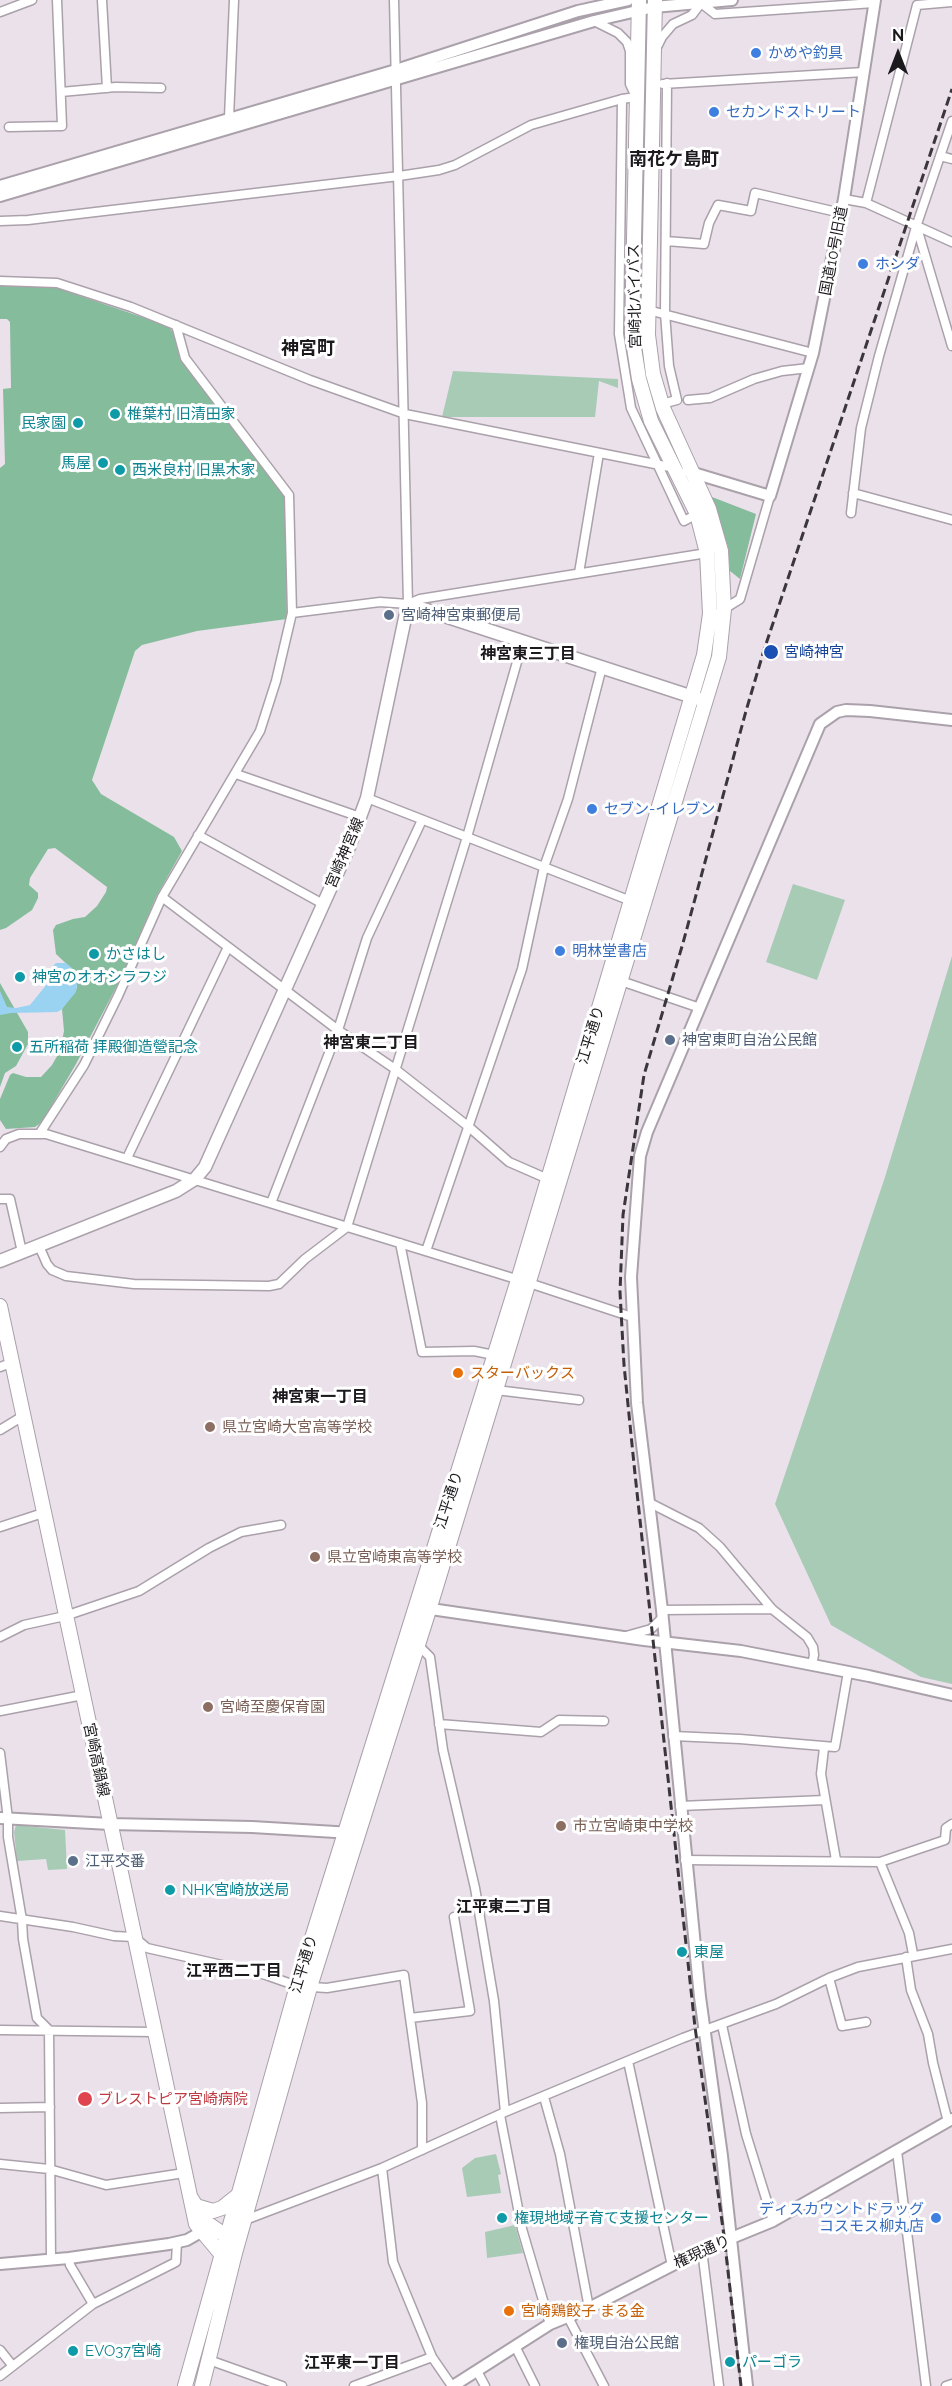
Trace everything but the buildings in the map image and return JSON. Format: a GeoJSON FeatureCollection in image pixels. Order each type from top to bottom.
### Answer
{"type":"FeatureCollection","features":[{"type":"Feature","properties":{"kind":"main road","name":"宮崎北バイパス"},"geometry":{"type":"LineString","coordinates":[[655,4],[655,53],[661,84],[648,334],[653,374],[663,408],[709,509],[721,551],[724,609]]}},
{"type":"Feature","properties":{"kind":"main road","name":"宮崎北バイパス"},"geometry":{"type":"LineString","coordinates":[[639,5],[629,98],[632,335],[639,379],[651,421],[697,514],[707,553],[710,614]]}},
{"type":"Feature","properties":{"kind":"main road"},"geometry":{"type":"LineString","coordinates":[[408,603],[698,698]]}},
{"type":"Feature","properties":{"kind":"main road","name":"宮崎神宮線"},"geometry":{"type":"LineString","coordinates":[[0,1261],[176,1191],[195,1179],[205,1167],[284,988],[350,847],[367,798],[408,603]]}},
{"type":"Feature","properties":{"kind":"main road","name":"江平通り"},"geometry":{"type":"LineString","coordinates":[[352,1833],[417,1644],[422,1607],[496,1390],[548,1179],[614,979],[631,902],[698,698],[719,657],[724,609]]}},
{"type":"Feature","properties":{"kind":"main road","name":"江平通り"},"geometry":{"type":"LineString","coordinates":[[226,2236],[422,1607],[495,1355],[524,1281],[698,698],[710,614]]}},
{"type":"Feature","properties":{"kind":"main road","name":"宮崎高鍋線"},"geometry":{"type":"LineString","coordinates":[[0,1306],[6,1365],[23,1416],[196,2224],[201,2232],[228,2254]]}},
{"type":"Feature","properties":{"kind":"main road","name":"江平通り"},"geometry":{"type":"LineString","coordinates":[[228,2254],[245,2220],[304,1987]]}},
{"type":"Feature","properties":{"kind":"main road"},"geometry":{"type":"LineString","coordinates":[[190,2196],[196,2206],[213,2211],[222,2208],[237,2196]]}},
{"type":"Feature","properties":{"kind":"main road"},"geometry":{"type":"LineString","coordinates":[[194,2214],[226,2236],[228,2254],[209,2360],[202,2386]]}},
{"type":"Feature","properties":{"kind":"main road"},"geometry":{"type":"LineString","coordinates":[[185,2386],[228,2254]]}},
{"type":"Feature","properties":{"kind":"street"},"geometry":{"type":"LineString","coordinates":[[0,12],[32,0]]}},
{"type":"Feature","properties":{"kind":"street"},"geometry":{"type":"LineString","coordinates":[[9,127],[62,126],[57,0]]}},
{"type":"Feature","properties":{"kind":"street"},"geometry":{"type":"LineString","coordinates":[[102,0],[107,88]]}},
{"type":"Feature","properties":{"kind":"street"},"geometry":{"type":"LineString","coordinates":[[229,118],[234,0]]}},
{"type":"Feature","properties":{"kind":"street"},"geometry":{"type":"LineString","coordinates":[[394,0],[408,603]]}},
{"type":"Feature","properties":{"kind":"street"},"geometry":{"type":"LineString","coordinates":[[0,186],[229,118],[396,76],[610,0]]}},
{"type":"Feature","properties":{"kind":"street"},"geometry":{"type":"LineString","coordinates":[[578,11],[628,0]]}},
{"type":"Feature","properties":{"kind":"street"},"geometry":{"type":"LineString","coordinates":[[0,196],[396,76],[594,21],[639,5],[732,0]]}},
{"type":"Feature","properties":{"kind":"street"},"geometry":{"type":"LineString","coordinates":[[701,3],[715,14],[874,1]]}},
{"type":"Feature","properties":{"kind":"street","name":"国道10号旧道"},"geometry":{"type":"LineString","coordinates":[[770,496],[813,353],[842,213],[874,1]]}},
{"type":"Feature","properties":{"kind":"street"},"geometry":{"type":"LineString","coordinates":[[866,203],[917,5],[952,2]]}},
{"type":"Feature","properties":{"kind":"street"},"geometry":{"type":"LineString","coordinates":[[655,53],[662,37],[673,24],[692,15],[701,3]]}},
{"type":"Feature","properties":{"kind":"street"},"geometry":{"type":"LineString","coordinates":[[594,21],[618,33],[627,42],[630,51],[620,334],[631,408],[684,521],[697,514]]}},
{"type":"Feature","properties":{"kind":"street"},"geometry":{"type":"LineString","coordinates":[[663,408],[669,402],[677,400],[669,366],[665,313],[666,241],[661,84],[864,72]]}},
{"type":"Feature","properties":{"kind":"street"},"geometry":{"type":"LineString","coordinates":[[61,92],[107,88],[161,88]]}},
{"type":"Feature","properties":{"kind":"street"},"geometry":{"type":"LineString","coordinates":[[0,220],[28,220],[439,170],[455,165],[531,125],[629,98]]}},
{"type":"Feature","properties":{"kind":"street"},"geometry":{"type":"LineString","coordinates":[[851,513],[861,428],[879,356],[916,227],[952,121]]}},
{"type":"Feature","properties":{"kind":"street"},"geometry":{"type":"LineString","coordinates":[[940,156],[952,159]]}},
{"type":"Feature","properties":{"kind":"street"},"geometry":{"type":"LineString","coordinates":[[666,241],[704,244],[709,223],[718,205],[751,211],[755,193],[842,213]]}},
{"type":"Feature","properties":{"kind":"street"},"geometry":{"type":"LineString","coordinates":[[844,199],[866,203],[952,242]]}},
{"type":"Feature","properties":{"kind":"street"},"geometry":{"type":"LineString","coordinates":[[916,227],[950,330],[952,346]]}},
{"type":"Feature","properties":{"kind":"street"},"geometry":{"type":"LineString","coordinates":[[0,281],[57,283],[131,307],[310,380],[405,414],[675,468],[770,496],[740,599],[724,609]]}},
{"type":"Feature","properties":{"kind":"street"},"geometry":{"type":"LineString","coordinates":[[648,310],[813,353]]}},
{"type":"Feature","properties":{"kind":"street"},"geometry":{"type":"LineString","coordinates":[[40,1133],[84,1065],[162,897],[260,732],[276,681],[292,613],[289,495],[185,358],[176,325]]}},
{"type":"Feature","properties":{"kind":"street"},"geometry":{"type":"LineString","coordinates":[[688,400],[710,398],[782,371],[809,368]]}},
{"type":"Feature","properties":{"kind":"street"},"geometry":{"type":"LineString","coordinates":[[579,573],[599,453]]}},
{"type":"Feature","properties":{"kind":"street"},"geometry":{"type":"LineString","coordinates":[[853,493],[952,520]]}},
{"type":"Feature","properties":{"kind":"street"},"geometry":{"type":"LineString","coordinates":[[292,613],[380,602],[408,603],[420,599],[707,553]]}},
{"type":"Feature","properties":{"kind":"street"},"geometry":{"type":"LineString","coordinates":[[39,1245],[52,1270],[66,1276],[134,1284],[269,1286],[279,1284],[306,1259],[347,1227],[467,837],[523,641]]}},
{"type":"Feature","properties":{"kind":"street"},"geometry":{"type":"LineString","coordinates":[[426,1251],[522,969],[544,867],[568,799],[602,667]]}},
{"type":"Feature","properties":{"kind":"street"},"geometry":{"type":"LineString","coordinates":[[747,2386],[722,2156],[704,2031],[685,1860],[665,1642],[637,1403],[631,1277],[640,1156],[647,1132],[820,724],[837,712],[846,710],[952,720]]}},
{"type":"Feature","properties":{"kind":"street"},"geometry":{"type":"LineString","coordinates":[[236,774],[360,817]]}},
{"type":"Feature","properties":{"kind":"street"},"geometry":{"type":"LineString","coordinates":[[367,798],[631,902]]}},
{"type":"Feature","properties":{"kind":"street"},"geometry":{"type":"LineString","coordinates":[[271,1203],[338,1030],[367,938],[422,820]]}},
{"type":"Feature","properties":{"kind":"street"},"geometry":{"type":"LineString","coordinates":[[198,835],[324,904]]}},
{"type":"Feature","properties":{"kind":"street"},"geometry":{"type":"LineString","coordinates":[[162,897],[338,1030],[394,1069],[469,1127],[509,1162],[548,1179]]}},
{"type":"Feature","properties":{"kind":"street"},"geometry":{"type":"LineString","coordinates":[[128,1158],[228,946]]}},
{"type":"Feature","properties":{"kind":"street"},"geometry":{"type":"LineString","coordinates":[[614,979],[700,1008]]}},
{"type":"Feature","properties":{"kind":"street"},"geometry":{"type":"LineString","coordinates":[[2,1144],[19,1134],[40,1133],[128,1158],[524,1281],[632,1317]]}},
{"type":"Feature","properties":{"kind":"street"},"geometry":{"type":"LineString","coordinates":[[0,1199],[10,1199],[22,1252]]}},
{"type":"Feature","properties":{"kind":"street"},"geometry":{"type":"LineString","coordinates":[[400,1243],[422,1352],[474,1351],[495,1355]]}},
{"type":"Feature","properties":{"kind":"street"},"geometry":{"type":"LineString","coordinates":[[496,1390],[579,1400]]}},
{"type":"Feature","properties":{"kind":"street"},"geometry":{"type":"LineString","coordinates":[[0,1430],[23,1416]]}},
{"type":"Feature","properties":{"kind":"street"},"geometry":{"type":"LineString","coordinates":[[648,1502],[699,1528],[720,1548],[772,1609],[807,1637],[813,1647],[812,1665]]}},
{"type":"Feature","properties":{"kind":"street"},"geometry":{"type":"LineString","coordinates":[[0,1527],[43,1513]]}},
{"type":"Feature","properties":{"kind":"street"},"geometry":{"type":"LineString","coordinates":[[0,1637],[24,1625],[65,1616],[139,1591],[209,1548],[241,1532],[281,1526]]}},
{"type":"Feature","properties":{"kind":"street"},"geometry":{"type":"LineString","coordinates":[[422,1607],[741,1651],[952,1695]]}},
{"type":"Feature","properties":{"kind":"street"},"geometry":{"type":"LineString","coordinates":[[662,1614],[772,1609]]}},
{"type":"Feature","properties":{"kind":"street"},"geometry":{"type":"LineString","coordinates":[[622,1636],[651,1629],[662,1614]]}},
{"type":"Feature","properties":{"kind":"street"},"geometry":{"type":"LineString","coordinates":[[417,1644],[430,1657],[443,1750],[475,1887],[491,1978],[502,2114],[522,2229],[550,2324]]}},
{"type":"Feature","properties":{"kind":"street"},"geometry":{"type":"LineString","coordinates":[[673,1736],[835,1747],[848,1672]]}},
{"type":"Feature","properties":{"kind":"street"},"geometry":{"type":"LineString","coordinates":[[0,1711],[83,1695]]}},
{"type":"Feature","properties":{"kind":"street"},"geometry":{"type":"LineString","coordinates":[[439,1724],[541,1732],[559,1720],[604,1721]]}},
{"type":"Feature","properties":{"kind":"street"},"geometry":{"type":"LineString","coordinates":[[824,1748],[821,1774],[836,1860]]}},
{"type":"Feature","properties":{"kind":"street"},"geometry":{"type":"LineString","coordinates":[[0,1753],[4,1819],[22,1920],[23,1939],[37,2018],[49,2031],[51,2259]]}},
{"type":"Feature","properties":{"kind":"street"},"geometry":{"type":"LineString","coordinates":[[680,1806],[825,1800]]}},
{"type":"Feature","properties":{"kind":"street"},"geometry":{"type":"LineString","coordinates":[[4,1819],[252,1827],[352,1833]]}},
{"type":"Feature","properties":{"kind":"street"},"geometry":{"type":"LineString","coordinates":[[685,1860],[880,1862],[945,1840],[946,1828],[952,1824]]}},
{"type":"Feature","properties":{"kind":"street"},"geometry":{"type":"LineString","coordinates":[[880,1862],[909,1933],[911,1990],[928,2034],[933,2063],[950,2120]]}},
{"type":"Feature","properties":{"kind":"street"},"geometry":{"type":"LineString","coordinates":[[0,1916],[114,1936],[134,1937],[147,1948],[266,1975],[304,1987],[327,1988],[404,1975],[422,2103],[422,2150]]}},
{"type":"Feature","properties":{"kind":"street"},"geometry":{"type":"LineString","coordinates":[[410,2018],[470,2011],[454,1917]]}},
{"type":"Feature","properties":{"kind":"street"},"geometry":{"type":"LineString","coordinates":[[245,2220],[382,2168],[683,2037],[776,2004],[829,1978],[858,1967],[952,1949]]}},
{"type":"Feature","properties":{"kind":"street"},"geometry":{"type":"LineString","coordinates":[[829,1978],[843,2026],[866,2022]]}},
{"type":"Feature","properties":{"kind":"street"},"geometry":{"type":"LineString","coordinates":[[722,2025],[746,2134],[773,2221]]}},
{"type":"Feature","properties":{"kind":"street"},"geometry":{"type":"LineString","coordinates":[[0,2030],[154,2032]]}},
{"type":"Feature","properties":{"kind":"street"},"geometry":{"type":"LineString","coordinates":[[628,2061],[672,2266]]}},
{"type":"Feature","properties":{"kind":"street"},"geometry":{"type":"LineString","coordinates":[[544,2097],[562,2164],[589,2308]]}},
{"type":"Feature","properties":{"kind":"street"},"geometry":{"type":"LineString","coordinates":[[0,2108],[50,2107]]}},
{"type":"Feature","properties":{"kind":"street","name":"権現通り"},"geometry":{"type":"LineString","coordinates":[[452,2386],[550,2324],[589,2308],[702,2250],[773,2221],[950,2120]]}},
{"type":"Feature","properties":{"kind":"street"},"geometry":{"type":"LineString","coordinates":[[897,2151],[926,2386]]}},
{"type":"Feature","properties":{"kind":"street"},"geometry":{"type":"LineString","coordinates":[[0,2164],[49,2169],[106,2185],[184,2173]]}},
{"type":"Feature","properties":{"kind":"street"},"geometry":{"type":"LineString","coordinates":[[382,2168],[393,2262],[432,2357],[452,2386]]}},
{"type":"Feature","properties":{"kind":"street"},"geometry":{"type":"LineString","coordinates":[[0,2264],[69,2258],[177,2242],[187,2240],[201,2232]]}},
{"type":"Feature","properties":{"kind":"street"},"geometry":{"type":"LineString","coordinates":[[0,2376],[93,2304],[176,2262],[177,2242]]}},
{"type":"Feature","properties":{"kind":"street"},"geometry":{"type":"LineString","coordinates":[[702,2250],[719,2386]]}},
{"type":"Feature","properties":{"kind":"street"},"geometry":{"type":"LineString","coordinates":[[69,2258],[70,2265],[93,2304]]}},
{"type":"Feature","properties":{"kind":"street"},"geometry":{"type":"LineString","coordinates":[[568,2317],[604,2386]]}},
{"type":"Feature","properties":{"kind":"street"},"geometry":{"type":"LineString","coordinates":[[514,2346],[535,2386]]}},
{"type":"Feature","properties":{"kind":"street"},"geometry":{"type":"LineString","coordinates":[[0,2350],[12,2365]]}},
{"type":"Feature","properties":{"kind":"street"},"geometry":{"type":"LineString","coordinates":[[354,2386],[432,2357]]}},
{"type":"Feature","properties":{"kind":"street"},"geometry":{"type":"LineString","coordinates":[[209,2360],[282,2386]]}},
{"type":"Feature","properties":{"kind":"street"},"geometry":{"type":"LineString","coordinates":[[477,2371],[485,2386]]}},
{"type":"Feature","properties":{"kind":"street"},"geometry":{"type":"LineString","coordinates":[[946,2386],[952,2384]]}},
{"type":"Feature","properties":{"kind":"green space"},"geometry":{"type":"Polygon","coordinates":[[[0,286],[54,287],[168,326],[173,332],[180,359],[285,497],[287,619],[197,631],[142,645],[135,651],[92,780],[101,794],[174,837],[182,851],[156,897],[122,976],[76,1064],[42,1122],[35,1127],[6,1129],[0,1120],[0,1099],[10,1075],[13,1073],[26,1077],[41,1077],[52,1065],[60,1051],[64,1031],[62,1009],[77,988],[75,972],[56,954],[53,930],[56,925],[85,917],[97,906],[107,887],[55,848],[48,849],[30,878],[29,885],[38,893],[32,910],[0,930],[0,468],[5,464],[3,389],[11,388],[10,322],[7,319],[0,319],[0,286]]]}},
{"type":"Feature","properties":{"kind":"green space"},"geometry":{"type":"Polygon","coordinates":[[[453,371],[618,379],[618,388],[599,381],[595,417],[442,417],[453,371]]]}},
{"type":"Feature","properties":{"kind":"green space"},"geometry":{"type":"Polygon","coordinates":[[[712,497],[756,514],[740,579],[730,571],[728,547],[712,497]]]}},
{"type":"Feature","properties":{"kind":"green space"},"geometry":{"type":"Polygon","coordinates":[[[793,884],[845,900],[817,980],[766,962],[793,884]]]}},
{"type":"Feature","properties":{"kind":"green space"},"geometry":{"type":"Polygon","coordinates":[[[952,956],[952,1684],[921,1677],[831,1625],[775,1504],[885,1177],[952,956]]]}},
{"type":"Feature","properties":{"kind":"green space"},"geometry":{"type":"Polygon","coordinates":[[[0,983],[28,1032],[28,1044],[16,1066],[5,1073],[0,1087],[0,983]]]}},
{"type":"Feature","properties":{"kind":"green space"},"geometry":{"type":"Polygon","coordinates":[[[16,1825],[65,1830],[67,1869],[48,1870],[46,1859],[17,1861],[14,1832],[16,1825]]]}},
{"type":"Feature","properties":{"kind":"green space"},"geometry":{"type":"Polygon","coordinates":[[[496,2154],[501,2174],[498,2175],[501,2193],[467,2197],[462,2168],[475,2158],[496,2154]]]}},
{"type":"Feature","properties":{"kind":"green space"},"geometry":{"type":"Polygon","coordinates":[[[515,2225],[523,2253],[487,2258],[485,2232],[515,2225]]]}},
{"type":"Feature","properties":{"kind":"water"},"geometry":{"type":"Polygon","coordinates":[[[56,963],[66,963],[72,968],[77,984],[76,992],[61,1010],[0,1015],[0,991],[7,1007],[30,1005],[47,984],[48,971],[56,963]]]}},
{"type":"Feature","properties":{"kind":"railway"},"geometry":{"type":"LineString","coordinates":[[741,2386],[724,2236],[695,2027],[624,1365],[620,1292],[623,1215],[644,1075],[683,943],[746,711],[764,650],[952,89]]}},
{"type":"Feature","properties":{"kind":"place","name":"かめや釣具"},"geometry":{"type":"Point","coordinates":[756,53]}},
{"type":"Feature","properties":{"kind":"place","name":"セカンドストリート"},"geometry":{"type":"Point","coordinates":[714,112]}},
{"type":"Feature","properties":{"kind":"place","name":"ホンダ"},"geometry":{"type":"Point","coordinates":[863,264]}},
{"type":"Feature","properties":{"kind":"place","name":"椎葉村 旧清田家"},"geometry":{"type":"Point","coordinates":[115,414]}},
{"type":"Feature","properties":{"kind":"place","name":"民家園"},"geometry":{"type":"Point","coordinates":[78,423]}},
{"type":"Feature","properties":{"kind":"place","name":"馬屋"},"geometry":{"type":"Point","coordinates":[103,463]}},
{"type":"Feature","properties":{"kind":"place","name":"西米良村 旧黒木家"},"geometry":{"type":"Point","coordinates":[120,470]}},
{"type":"Feature","properties":{"kind":"place","name":"宮崎神宮東郵便局"},"geometry":{"type":"Point","coordinates":[389,615]}},
{"type":"Feature","properties":{"kind":"place","name":"宮崎神宮"},"geometry":{"type":"Point","coordinates":[771,652]}},
{"type":"Feature","properties":{"kind":"place","name":"セブン-イレブン"},"geometry":{"type":"Point","coordinates":[592,809]}},
{"type":"Feature","properties":{"kind":"place","name":"明林堂書店"},"geometry":{"type":"Point","coordinates":[560,951]}},
{"type":"Feature","properties":{"kind":"place","name":"かさはし"},"geometry":{"type":"Point","coordinates":[94,954]}},
{"type":"Feature","properties":{"kind":"place","name":"神宮のオオシラフジ"},"geometry":{"type":"Point","coordinates":[20,977]}},
{"type":"Feature","properties":{"kind":"place","name":"神宮東町自治公民館"},"geometry":{"type":"Point","coordinates":[670,1040]}},
{"type":"Feature","properties":{"kind":"place","name":"五所稲荷 拝殿御造營記念"},"geometry":{"type":"Point","coordinates":[17,1047]}},
{"type":"Feature","properties":{"kind":"place","name":"スターバックス"},"geometry":{"type":"Point","coordinates":[458,1373]}},
{"type":"Feature","properties":{"kind":"place","name":"県立宮崎大宮高等学校"},"geometry":{"type":"Point","coordinates":[210,1427]}},
{"type":"Feature","properties":{"kind":"place","name":"県立宮崎東高等学校"},"geometry":{"type":"Point","coordinates":[315,1557]}},
{"type":"Feature","properties":{"kind":"place","name":"宮崎至慶保育園"},"geometry":{"type":"Point","coordinates":[208,1707]}},
{"type":"Feature","properties":{"kind":"place","name":"市立宮崎東中学校"},"geometry":{"type":"Point","coordinates":[561,1826]}},
{"type":"Feature","properties":{"kind":"place","name":"江平交番"},"geometry":{"type":"Point","coordinates":[73,1861]}},
{"type":"Feature","properties":{"kind":"place","name":"NHK宮崎放送局"},"geometry":{"type":"Point","coordinates":[170,1890]}},
{"type":"Feature","properties":{"kind":"place","name":"東屋"},"geometry":{"type":"Point","coordinates":[682,1952]}},
{"type":"Feature","properties":{"kind":"place","name":"ブレストピア宮崎病院"},"geometry":{"type":"Point","coordinates":[85,2099]}},
{"type":"Feature","properties":{"kind":"place","name":"権現地域子育て支援センター"},"geometry":{"type":"Point","coordinates":[502,2218]}},
{"type":"Feature","properties":{"kind":"place","name":"ディスカウントドラッグ コスモス柳丸店"},"geometry":{"type":"Point","coordinates":[936,2218]}},
{"type":"Feature","properties":{"kind":"place","name":"宮崎鶏餃子 まる金"},"geometry":{"type":"Point","coordinates":[509,2311]}},
{"type":"Feature","properties":{"kind":"place","name":"権現自治公民館"},"geometry":{"type":"Point","coordinates":[562,2343]}},
{"type":"Feature","properties":{"kind":"place","name":"EVO37宮崎"},"geometry":{"type":"Point","coordinates":[73,2351]}},
{"type":"Feature","properties":{"kind":"place","name":"パーゴラ"},"geometry":{"type":"Point","coordinates":[730,2362]}},
{"type":"Feature","properties":{"kind":"district","name":"南花ケ島町"},"geometry":{"type":"Point","coordinates":[674,160]}},
{"type":"Feature","properties":{"kind":"district","name":"神宮町"},"geometry":{"type":"Point","coordinates":[308,349]}},
{"type":"Feature","properties":{"kind":"district","name":"神宮東三丁目"},"geometry":{"type":"Point","coordinates":[528,654]}},
{"type":"Feature","properties":{"kind":"district","name":"神宮東二丁目"},"geometry":{"type":"Point","coordinates":[371,1043]}},
{"type":"Feature","properties":{"kind":"district","name":"神宮東一丁目"},"geometry":{"type":"Point","coordinates":[320,1397]}},
{"type":"Feature","properties":{"kind":"district","name":"江平東二丁目"},"geometry":{"type":"Point","coordinates":[504,1907]}},
{"type":"Feature","properties":{"kind":"district","name":"江平西二丁目"},"geometry":{"type":"Point","coordinates":[234,1971]}},
{"type":"Feature","properties":{"kind":"district","name":"江平東一丁目"},"geometry":{"type":"Point","coordinates":[352,2363]}}]}
